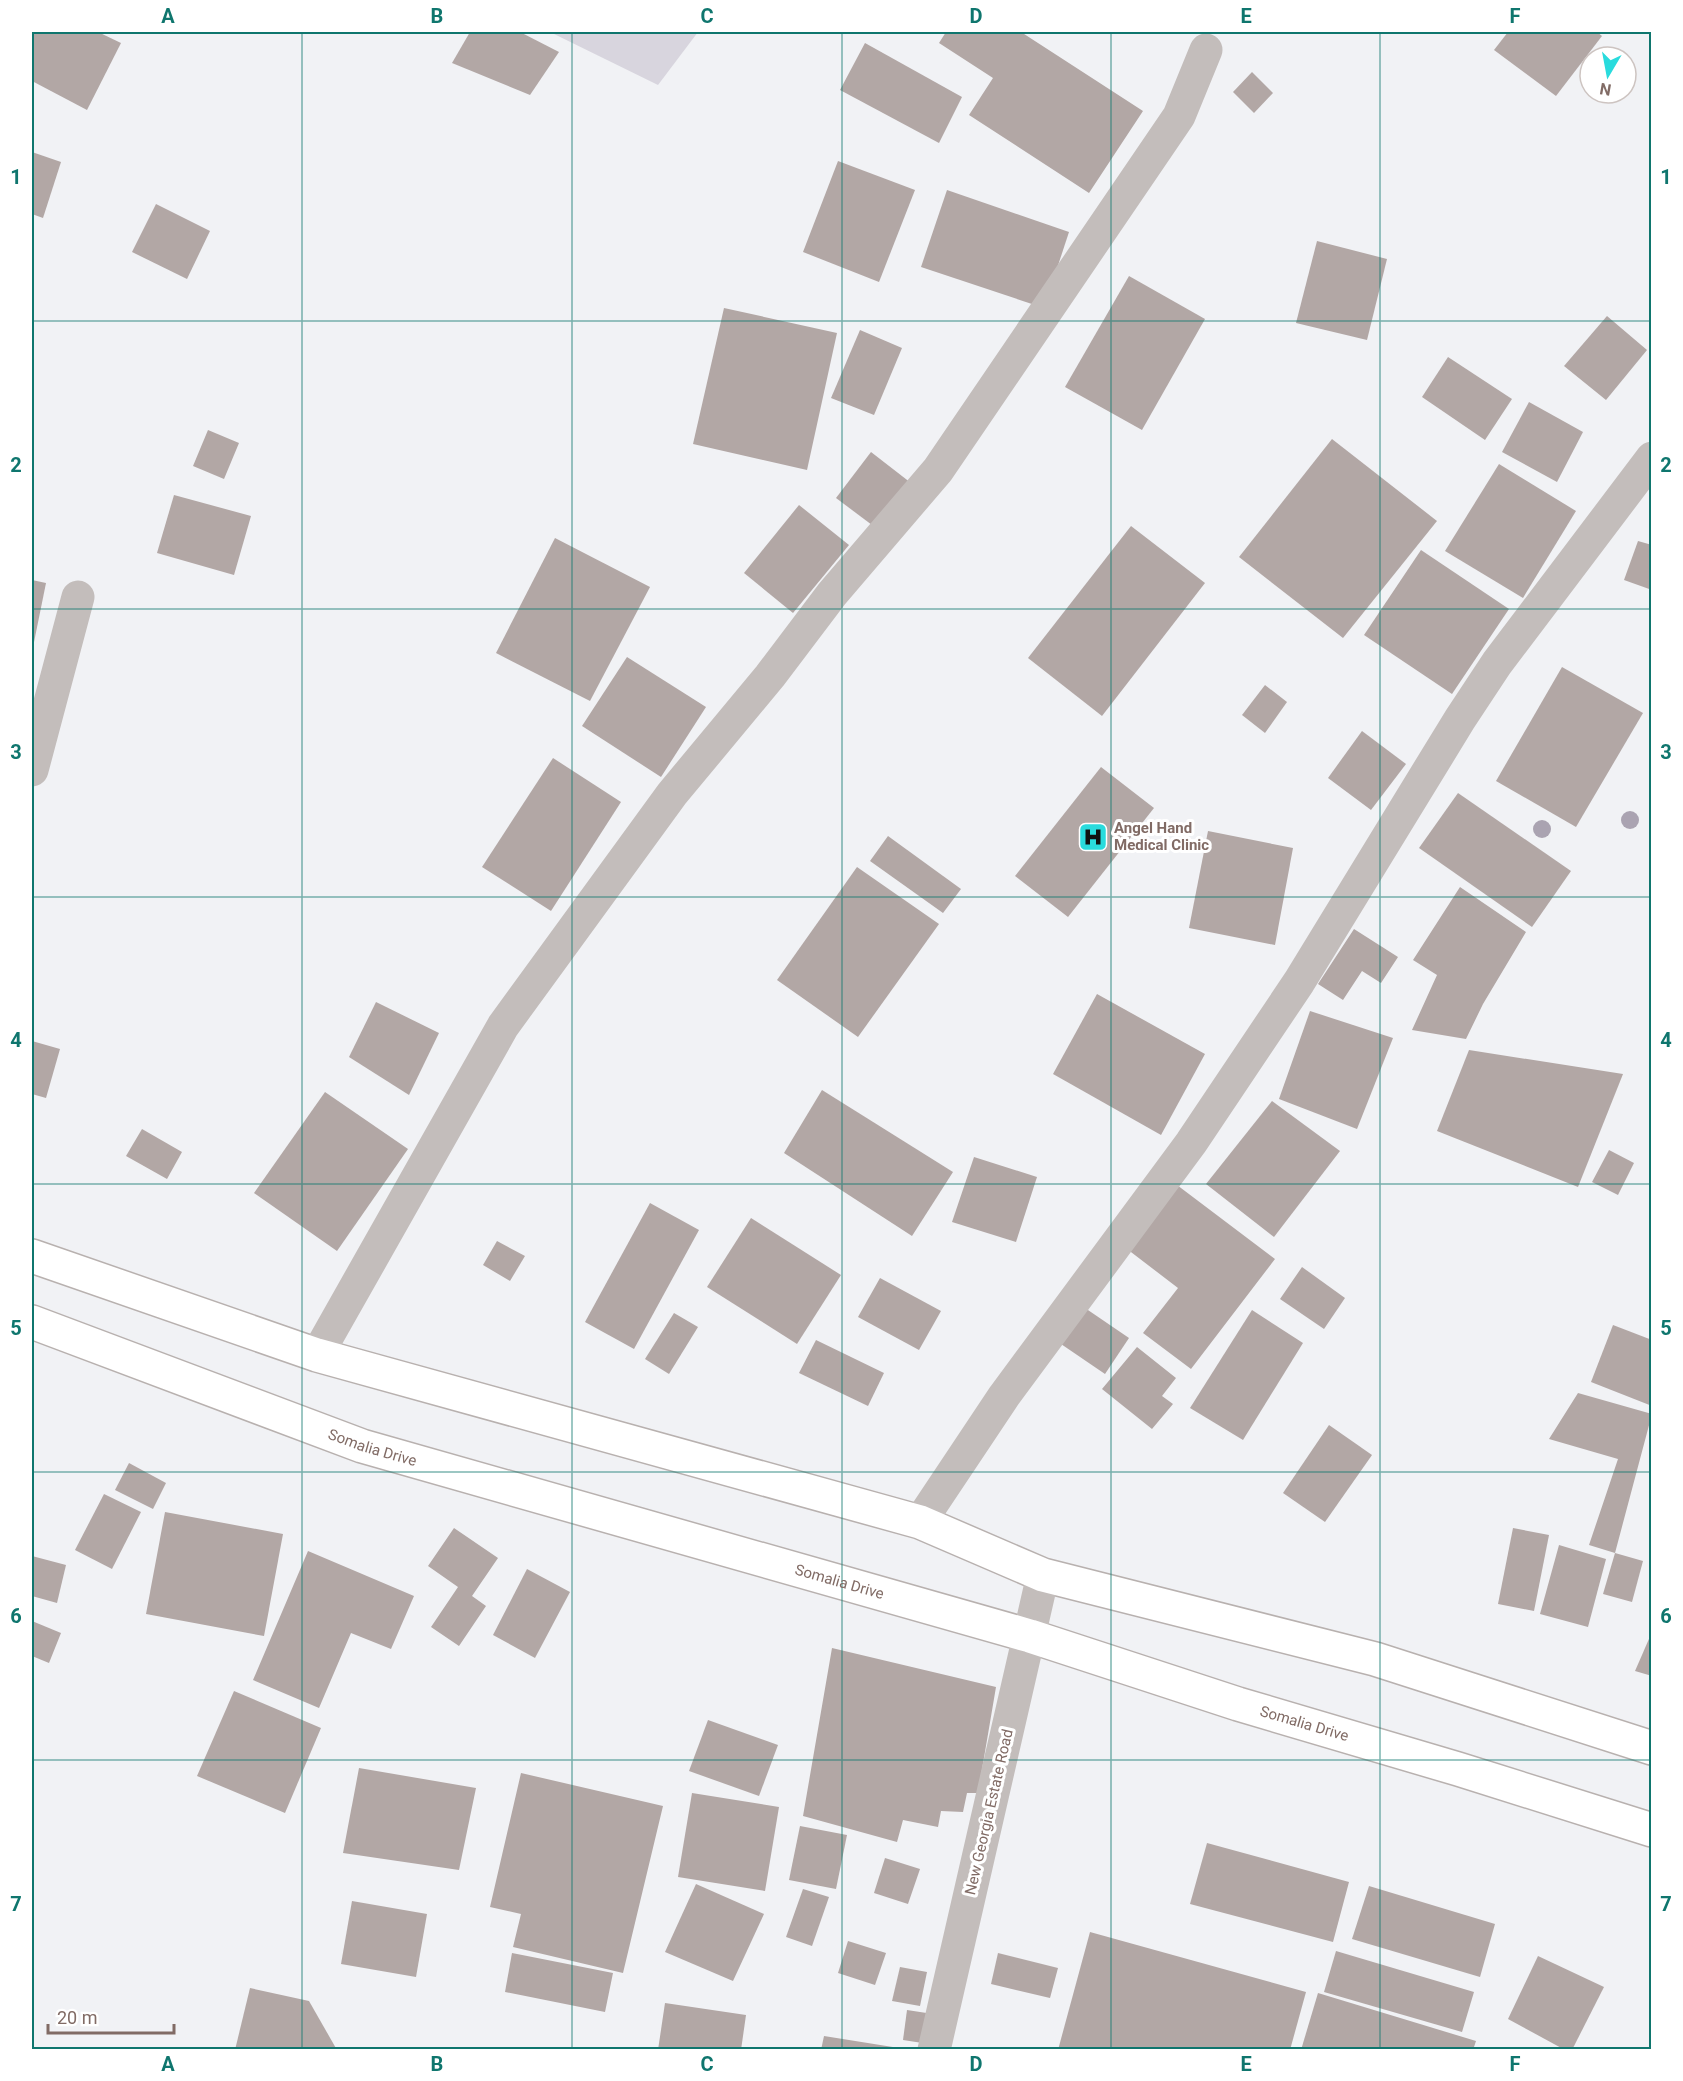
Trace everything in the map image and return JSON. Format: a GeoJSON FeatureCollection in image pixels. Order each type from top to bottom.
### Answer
{"type":"FeatureCollection","features":[{"type":"Feature","properties":{"kind":"main road"},"geometry":{"type":"LineString","coordinates":[[32,1256],[317,1355],[920,1522],[1043,1575],[1376,1659],[1652,1748]]}},
{"type":"Feature","properties":{"kind":"main road","name":"Somalia Drive"},"geometry":{"type":"LineString","coordinates":[[32,1322],[362,1446],[1030,1636],[1238,1704],[1458,1769],[1652,1830]]}},
{"type":"Feature","properties":{"kind":"street"},"geometry":{"type":"LineString","coordinates":[[317,1355],[503,1026],[672,794],[770,676],[832,594],[938,470],[1179,116],[1206,50]]}},
{"type":"Feature","properties":{"kind":"street"},"geometry":{"type":"LineString","coordinates":[[920,1522],[1004,1396],[1191,1143],[1299,982],[1497,663],[1652,459]]}},
{"type":"Feature","properties":{"kind":"street"},"geometry":{"type":"LineString","coordinates":[[32,770],[78,597]]}},
{"type":"Feature","properties":{"kind":"street","name":"New Georgia Estate Road"},"geometry":{"type":"LineString","coordinates":[[934,2049],[1043,1575]]}},
{"type":"Feature","properties":{"kind":"shaded area"},"geometry":{"type":"Polygon","coordinates":[[[550,32],[698,32],[658,85],[550,32]]]}},
{"type":"Feature","properties":{"kind":"building"},"geometry":{"type":"Polygon","coordinates":[[[32,32],[98,32],[121,43],[87,110],[32,81],[32,32]]]}},
{"type":"Feature","properties":{"kind":"building"},"geometry":{"type":"Polygon","coordinates":[[[470,32],[520,32],[559,52],[530,95],[452,63],[470,32]]]}},
{"type":"Feature","properties":{"kind":"building"},"geometry":{"type":"Polygon","coordinates":[[[946,32],[1021,32],[1143,111],[1089,193],[969,115],[993,78],[939,43],[946,32]]]}},
{"type":"Feature","properties":{"kind":"building"},"geometry":{"type":"Polygon","coordinates":[[[1508,32],[1597,32],[1602,36],[1595,45],[1578,45],[1578,67],[1556,96],[1494,50],[1508,32]]]}},
{"type":"Feature","properties":{"kind":"building"},"geometry":{"type":"Polygon","coordinates":[[[865,43],[962,97],[939,143],[840,90],[865,43]]]}},
{"type":"Feature","properties":{"kind":"building"},"geometry":{"type":"Polygon","coordinates":[[[1252,72],[1273,93],[1254,113],[1233,92],[1252,72]]]}},
{"type":"Feature","properties":{"kind":"building"},"geometry":{"type":"Polygon","coordinates":[[[32,152],[61,162],[43,218],[32,214],[32,152]]]}},
{"type":"Feature","properties":{"kind":"building"},"geometry":{"type":"Polygon","coordinates":[[[838,161],[915,190],[879,282],[803,252],[838,161]]]}},
{"type":"Feature","properties":{"kind":"building"},"geometry":{"type":"Polygon","coordinates":[[[947,190],[1069,232],[1044,308],[921,267],[947,190]]]}},
{"type":"Feature","properties":{"kind":"building"},"geometry":{"type":"Polygon","coordinates":[[[156,204],[210,231],[187,279],[132,252],[156,204]]]}},
{"type":"Feature","properties":{"kind":"building"},"geometry":{"type":"Polygon","coordinates":[[[1317,241],[1387,259],[1367,340],[1296,323],[1317,241]]]}},
{"type":"Feature","properties":{"kind":"building"},"geometry":{"type":"Polygon","coordinates":[[[1129,276],[1205,319],[1142,430],[1065,387],[1129,276]]]}},
{"type":"Feature","properties":{"kind":"building"},"geometry":{"type":"Polygon","coordinates":[[[724,308],[837,333],[807,470],[693,444],[724,308]]]}},
{"type":"Feature","properties":{"kind":"building"},"geometry":{"type":"Polygon","coordinates":[[[1607,316],[1647,350],[1606,400],[1564,366],[1607,316]]]}},
{"type":"Feature","properties":{"kind":"building"},"geometry":{"type":"Polygon","coordinates":[[[860,330],[902,348],[874,415],[831,398],[860,330]]]}},
{"type":"Feature","properties":{"kind":"building"},"geometry":{"type":"Polygon","coordinates":[[[1448,357],[1512,399],[1485,440],[1422,397],[1448,357]]]}},
{"type":"Feature","properties":{"kind":"building"},"geometry":{"type":"Polygon","coordinates":[[[1529,402],[1583,432],[1557,482],[1502,452],[1529,402]]]}},
{"type":"Feature","properties":{"kind":"building"},"geometry":{"type":"Polygon","coordinates":[[[208,430],[239,443],[224,479],[193,466],[208,430]]]}},
{"type":"Feature","properties":{"kind":"building"},"geometry":{"type":"Polygon","coordinates":[[[1332,439],[1437,521],[1343,638],[1239,557],[1332,439]]]}},
{"type":"Feature","properties":{"kind":"building"},"geometry":{"type":"Polygon","coordinates":[[[871,452],[911,483],[876,528],[836,498],[871,452]]]}},
{"type":"Feature","properties":{"kind":"building"},"geometry":{"type":"Polygon","coordinates":[[[1499,464],[1576,511],[1523,598],[1445,551],[1499,464]]]}},
{"type":"Feature","properties":{"kind":"building"},"geometry":{"type":"Polygon","coordinates":[[[174,495],[251,516],[234,575],[157,553],[174,495]]]}},
{"type":"Feature","properties":{"kind":"building"},"geometry":{"type":"Polygon","coordinates":[[[799,505],[849,545],[793,613],[744,573],[799,505]]]}},
{"type":"Feature","properties":{"kind":"building"},"geometry":{"type":"Polygon","coordinates":[[[1131,526],[1205,583],[1102,716],[1028,658],[1131,526]]]}},
{"type":"Feature","properties":{"kind":"building"},"geometry":{"type":"Polygon","coordinates":[[[555,538],[650,587],[590,701],[496,653],[555,538]]]}},
{"type":"Feature","properties":{"kind":"building"},"geometry":{"type":"Polygon","coordinates":[[[1638,541],[1652,545],[1652,590],[1624,580],[1638,541]]]}},
{"type":"Feature","properties":{"kind":"building"},"geometry":{"type":"Polygon","coordinates":[[[1421,550],[1509,609],[1452,694],[1364,635],[1421,550]]]}},
{"type":"Feature","properties":{"kind":"building"},"geometry":{"type":"Polygon","coordinates":[[[32,580],[46,583],[33,647],[32,647],[32,580]]]}},
{"type":"Feature","properties":{"kind":"building"},"geometry":{"type":"Polygon","coordinates":[[[627,657],[706,707],[661,777],[582,726],[627,657]]]}},
{"type":"Feature","properties":{"kind":"building"},"geometry":{"type":"Polygon","coordinates":[[[1562,667],[1643,713],[1576,827],[1496,781],[1562,667]]]}},
{"type":"Feature","properties":{"kind":"building"},"geometry":{"type":"Polygon","coordinates":[[[1265,685],[1287,702],[1265,733],[1242,715],[1265,685]]]}},
{"type":"Feature","properties":{"kind":"building"},"geometry":{"type":"Polygon","coordinates":[[[1362,731],[1406,764],[1371,810],[1328,778],[1362,731]]]}},
{"type":"Feature","properties":{"kind":"building"},"geometry":{"type":"Polygon","coordinates":[[[553,758],[621,802],[551,911],[482,867],[553,758]]]}},
{"type":"Feature","properties":{"kind":"building","name":"Angel Hand Medical Clinic"},"geometry":{"type":"Polygon","coordinates":[[[1101,767],[1154,808],[1068,917],[1015,876],[1101,767]]]}},
{"type":"Feature","properties":{"kind":"building"},"geometry":{"type":"Polygon","coordinates":[[[1458,793],[1571,871],[1532,927],[1419,848],[1458,793]]]}},
{"type":"Feature","properties":{"kind":"building"},"geometry":{"type":"Polygon","coordinates":[[[1208,831],[1293,848],[1275,945],[1189,928],[1208,831]]]}},
{"type":"Feature","properties":{"kind":"building"},"geometry":{"type":"Polygon","coordinates":[[[888,836],[961,889],[943,913],[870,861],[888,836]]]}},
{"type":"Feature","properties":{"kind":"building"},"geometry":{"type":"Polygon","coordinates":[[[857,867],[939,924],[858,1037],[777,980],[857,867]]]}},
{"type":"Feature","properties":{"kind":"building"},"geometry":{"type":"Polygon","coordinates":[[[1460,887],[1526,932],[1483,1004],[1466,1039],[1412,1030],[1437,975],[1413,960],[1460,887]]]}},
{"type":"Feature","properties":{"kind":"building"},"geometry":{"type":"Polygon","coordinates":[[[1354,929],[1398,957],[1381,983],[1362,971],[1343,1000],[1318,984],[1354,929]]]}},
{"type":"Feature","properties":{"kind":"building"},"geometry":{"type":"Polygon","coordinates":[[[1097,994],[1205,1054],[1161,1135],[1053,1074],[1097,994]]]}},
{"type":"Feature","properties":{"kind":"building"},"geometry":{"type":"Polygon","coordinates":[[[376,1002],[439,1033],[409,1095],[349,1057],[376,1002]]]}},
{"type":"Feature","properties":{"kind":"building"},"geometry":{"type":"Polygon","coordinates":[[[1310,1011],[1393,1038],[1357,1129],[1279,1099],[1310,1011]]]}},
{"type":"Feature","properties":{"kind":"building"},"geometry":{"type":"Polygon","coordinates":[[[32,1041],[60,1049],[46,1098],[32,1094],[32,1041]]]}},
{"type":"Feature","properties":{"kind":"building"},"geometry":{"type":"Polygon","coordinates":[[[1469,1050],[1623,1074],[1578,1187],[1437,1131],[1469,1050]]]}},
{"type":"Feature","properties":{"kind":"building"},"geometry":{"type":"Polygon","coordinates":[[[822,1090],[953,1172],[912,1236],[784,1153],[822,1090]]]}},
{"type":"Feature","properties":{"kind":"building"},"geometry":{"type":"Polygon","coordinates":[[[325,1092],[408,1149],[337,1251],[254,1193],[325,1092]]]}},
{"type":"Feature","properties":{"kind":"building"},"geometry":{"type":"Polygon","coordinates":[[[1272,1101],[1340,1151],[1274,1237],[1206,1184],[1272,1101]]]}},
{"type":"Feature","properties":{"kind":"building"},"geometry":{"type":"Polygon","coordinates":[[[142,1129],[182,1152],[167,1179],[126,1156],[142,1129]]]}},
{"type":"Feature","properties":{"kind":"building"},"geometry":{"type":"Polygon","coordinates":[[[1609,1150],[1634,1163],[1618,1195],[1592,1182],[1609,1150]]]}},
{"type":"Feature","properties":{"kind":"building"},"geometry":{"type":"Polygon","coordinates":[[[974,1157],[1037,1177],[1016,1242],[952,1222],[974,1157]]]}},
{"type":"Feature","properties":{"kind":"building"},"geometry":{"type":"Polygon","coordinates":[[[1177,1185],[1275,1259],[1191,1369],[1143,1333],[1178,1288],[1127,1249],[1177,1185]]]}},
{"type":"Feature","properties":{"kind":"building"},"geometry":{"type":"Polygon","coordinates":[[[650,1203],[699,1230],[634,1349],[585,1322],[650,1203]]]}},
{"type":"Feature","properties":{"kind":"building"},"geometry":{"type":"Polygon","coordinates":[[[751,1218],[841,1275],[797,1344],[707,1287],[751,1218]]]}},
{"type":"Feature","properties":{"kind":"building"},"geometry":{"type":"Polygon","coordinates":[[[497,1241],[525,1256],[510,1281],[483,1265],[497,1241]]]}},
{"type":"Feature","properties":{"kind":"building"},"geometry":{"type":"Polygon","coordinates":[[[1302,1267],[1345,1298],[1324,1329],[1280,1299],[1302,1267]]]}},
{"type":"Feature","properties":{"kind":"building"},"geometry":{"type":"Polygon","coordinates":[[[880,1278],[941,1311],[919,1350],[858,1317],[880,1278]]]}},
{"type":"Feature","properties":{"kind":"building"},"geometry":{"type":"Polygon","coordinates":[[[1085,1308],[1129,1338],[1105,1374],[1061,1344],[1085,1308]]]}},
{"type":"Feature","properties":{"kind":"building"},"geometry":{"type":"Polygon","coordinates":[[[1252,1310],[1303,1343],[1243,1440],[1190,1408],[1252,1310]]]}},
{"type":"Feature","properties":{"kind":"building"},"geometry":{"type":"Polygon","coordinates":[[[674,1313],[698,1327],[669,1374],[645,1359],[674,1313]]]}},
{"type":"Feature","properties":{"kind":"building"},"geometry":{"type":"Polygon","coordinates":[[[1613,1325],[1652,1340],[1652,1406],[1591,1382],[1613,1325]]]}},
{"type":"Feature","properties":{"kind":"building"},"geometry":{"type":"Polygon","coordinates":[[[816,1340],[884,1373],[868,1406],[799,1373],[816,1340]]]}},
{"type":"Feature","properties":{"kind":"building"},"geometry":{"type":"Polygon","coordinates":[[[1137,1347],[1176,1378],[1162,1396],[1173,1404],[1152,1429],[1102,1389],[1137,1347]]]}},
{"type":"Feature","properties":{"kind":"building"},"geometry":{"type":"Polygon","coordinates":[[[1578,1393],[1652,1414],[1615,1553],[1589,1545],[1618,1459],[1549,1439],[1578,1393]]]}},
{"type":"Feature","properties":{"kind":"building"},"geometry":{"type":"Polygon","coordinates":[[[1329,1425],[1372,1455],[1325,1522],[1283,1493],[1329,1425]]]}},
{"type":"Feature","properties":{"kind":"building"},"geometry":{"type":"Polygon","coordinates":[[[129,1463],[166,1483],[153,1509],[115,1490],[129,1463]]]}},
{"type":"Feature","properties":{"kind":"building"},"geometry":{"type":"Polygon","coordinates":[[[104,1494],[141,1512],[112,1569],[75,1550],[104,1494]]]}},
{"type":"Feature","properties":{"kind":"building"},"geometry":{"type":"Polygon","coordinates":[[[165,1512],[283,1534],[264,1636],[146,1614],[165,1512]]]}},
{"type":"Feature","properties":{"kind":"building"},"geometry":{"type":"Polygon","coordinates":[[[454,1528],[498,1558],[472,1596],[486,1606],[459,1646],[431,1627],[458,1587],[428,1566],[454,1528]]]}},
{"type":"Feature","properties":{"kind":"building"},"geometry":{"type":"Polygon","coordinates":[[[1513,1528],[1549,1535],[1534,1611],[1498,1604],[1513,1528]]]}},
{"type":"Feature","properties":{"kind":"building"},"geometry":{"type":"Polygon","coordinates":[[[1559,1545],[1606,1559],[1588,1627],[1540,1614],[1559,1545]]]}},
{"type":"Feature","properties":{"kind":"building"},"geometry":{"type":"Polygon","coordinates":[[[308,1551],[414,1596],[391,1649],[351,1633],[319,1708],[253,1680],[308,1551]]]}},
{"type":"Feature","properties":{"kind":"building"},"geometry":{"type":"Polygon","coordinates":[[[1615,1553],[1643,1561],[1632,1602],[1603,1594],[1615,1553]]]}},
{"type":"Feature","properties":{"kind":"building"},"geometry":{"type":"Polygon","coordinates":[[[32,1556],[66,1565],[57,1603],[32,1596],[32,1556]]]}},
{"type":"Feature","properties":{"kind":"building"},"geometry":{"type":"Polygon","coordinates":[[[527,1569],[570,1592],[535,1658],[493,1635],[527,1569]]]}},
{"type":"Feature","properties":{"kind":"building"},"geometry":{"type":"Polygon","coordinates":[[[32,1621],[61,1633],[49,1663],[32,1656],[32,1621]]]}},
{"type":"Feature","properties":{"kind":"building"},"geometry":{"type":"Polygon","coordinates":[[[1652,1632],[1652,1676],[1635,1671],[1652,1632]]]}},
{"type":"Feature","properties":{"kind":"building"},"geometry":{"type":"Polygon","coordinates":[[[832,1648],[996,1687],[978,1793],[967,1793],[963,1812],[941,1811],[938,1827],[903,1820],[897,1842],[803,1816],[832,1648]]]}},
{"type":"Feature","properties":{"kind":"building"},"geometry":{"type":"Polygon","coordinates":[[[234,1691],[321,1728],[285,1813],[197,1776],[234,1691]]]}},
{"type":"Feature","properties":{"kind":"building"},"geometry":{"type":"Polygon","coordinates":[[[708,1720],[778,1745],[759,1796],[689,1771],[708,1720]]]}},
{"type":"Feature","properties":{"kind":"building"},"geometry":{"type":"Polygon","coordinates":[[[359,1768],[476,1788],[459,1870],[343,1853],[359,1768]]]}},
{"type":"Feature","properties":{"kind":"building"},"geometry":{"type":"Polygon","coordinates":[[[521,1773],[663,1806],[623,1973],[513,1947],[521,1914],[490,1907],[521,1773]]]}},
{"type":"Feature","properties":{"kind":"building"},"geometry":{"type":"Polygon","coordinates":[[[692,1793],[779,1807],[765,1891],[678,1877],[692,1793]]]}},
{"type":"Feature","properties":{"kind":"building"},"geometry":{"type":"Polygon","coordinates":[[[800,1826],[847,1835],[836,1889],[789,1880],[800,1826]]]}},
{"type":"Feature","properties":{"kind":"building"},"geometry":{"type":"Polygon","coordinates":[[[1207,1843],[1349,1882],[1333,1942],[1190,1904],[1207,1843]]]}},
{"type":"Feature","properties":{"kind":"building"},"geometry":{"type":"Polygon","coordinates":[[[885,1858],[920,1869],[908,1904],[874,1893],[885,1858]]]}},
{"type":"Feature","properties":{"kind":"building"},"geometry":{"type":"Polygon","coordinates":[[[696,1884],[764,1914],[733,1981],[665,1952],[696,1884]]]}},
{"type":"Feature","properties":{"kind":"building"},"geometry":{"type":"Polygon","coordinates":[[[1369,1886],[1495,1924],[1480,1977],[1352,1939],[1369,1886]]]}},
{"type":"Feature","properties":{"kind":"building"},"geometry":{"type":"Polygon","coordinates":[[[803,1889],[829,1897],[812,1946],[786,1937],[803,1889]]]}},
{"type":"Feature","properties":{"kind":"building"},"geometry":{"type":"Polygon","coordinates":[[[352,1901],[427,1914],[416,1977],[341,1964],[352,1901]]]}},
{"type":"Feature","properties":{"kind":"building"},"geometry":{"type":"Polygon","coordinates":[[[1090,1932],[1306,1992],[1290,2050],[1058,2050],[1090,1932]]]}},
{"type":"Feature","properties":{"kind":"building"},"geometry":{"type":"Polygon","coordinates":[[[848,1941],[886,1953],[875,1985],[838,1973],[848,1941]]]}},
{"type":"Feature","properties":{"kind":"building"},"geometry":{"type":"Polygon","coordinates":[[[1336,1951],[1474,1992],[1462,2032],[1324,1992],[1336,1951]]]}},
{"type":"Feature","properties":{"kind":"building"},"geometry":{"type":"Polygon","coordinates":[[[512,1953],[613,1973],[605,2012],[505,1992],[512,1953]]]}},
{"type":"Feature","properties":{"kind":"building"},"geometry":{"type":"Polygon","coordinates":[[[998,1953],[1058,1968],[1050,1998],[991,1984],[998,1953]]]}},
{"type":"Feature","properties":{"kind":"building"},"geometry":{"type":"Polygon","coordinates":[[[1538,1956],[1604,1987],[1572,2050],[1565,2050],[1508,2019],[1538,1956]]]}},
{"type":"Feature","properties":{"kind":"building"},"geometry":{"type":"Polygon","coordinates":[[[900,1967],[927,1972],[920,2006],[892,2001],[900,1967]]]}},
{"type":"Feature","properties":{"kind":"building"},"geometry":{"type":"Polygon","coordinates":[[[250,1988],[309,2001],[337,2050],[235,2050],[250,1988]]]}},
{"type":"Feature","properties":{"kind":"building"},"geometry":{"type":"Polygon","coordinates":[[[1318,1993],[1476,2041],[1473,2050],[1301,2050],[1318,1993]]]}},
{"type":"Feature","properties":{"kind":"building"},"geometry":{"type":"Polygon","coordinates":[[[665,2003],[746,2015],[741,2050],[658,2050],[665,2003]]]}},
{"type":"Feature","properties":{"kind":"building"},"geometry":{"type":"Polygon","coordinates":[[[907,2010],[933,2014],[929,2044],[903,2040],[907,2010]]]}},
{"type":"Feature","properties":{"kind":"building"},"geometry":{"type":"Polygon","coordinates":[[[824,2036],[899,2048],[899,2050],[821,2050],[824,2036]]]}},
{"type":"Feature","properties":{"kind":"place","name":"Angel Hand Medical Clinic"},"geometry":{"type":"Point","coordinates":[1093,837]}}]}
